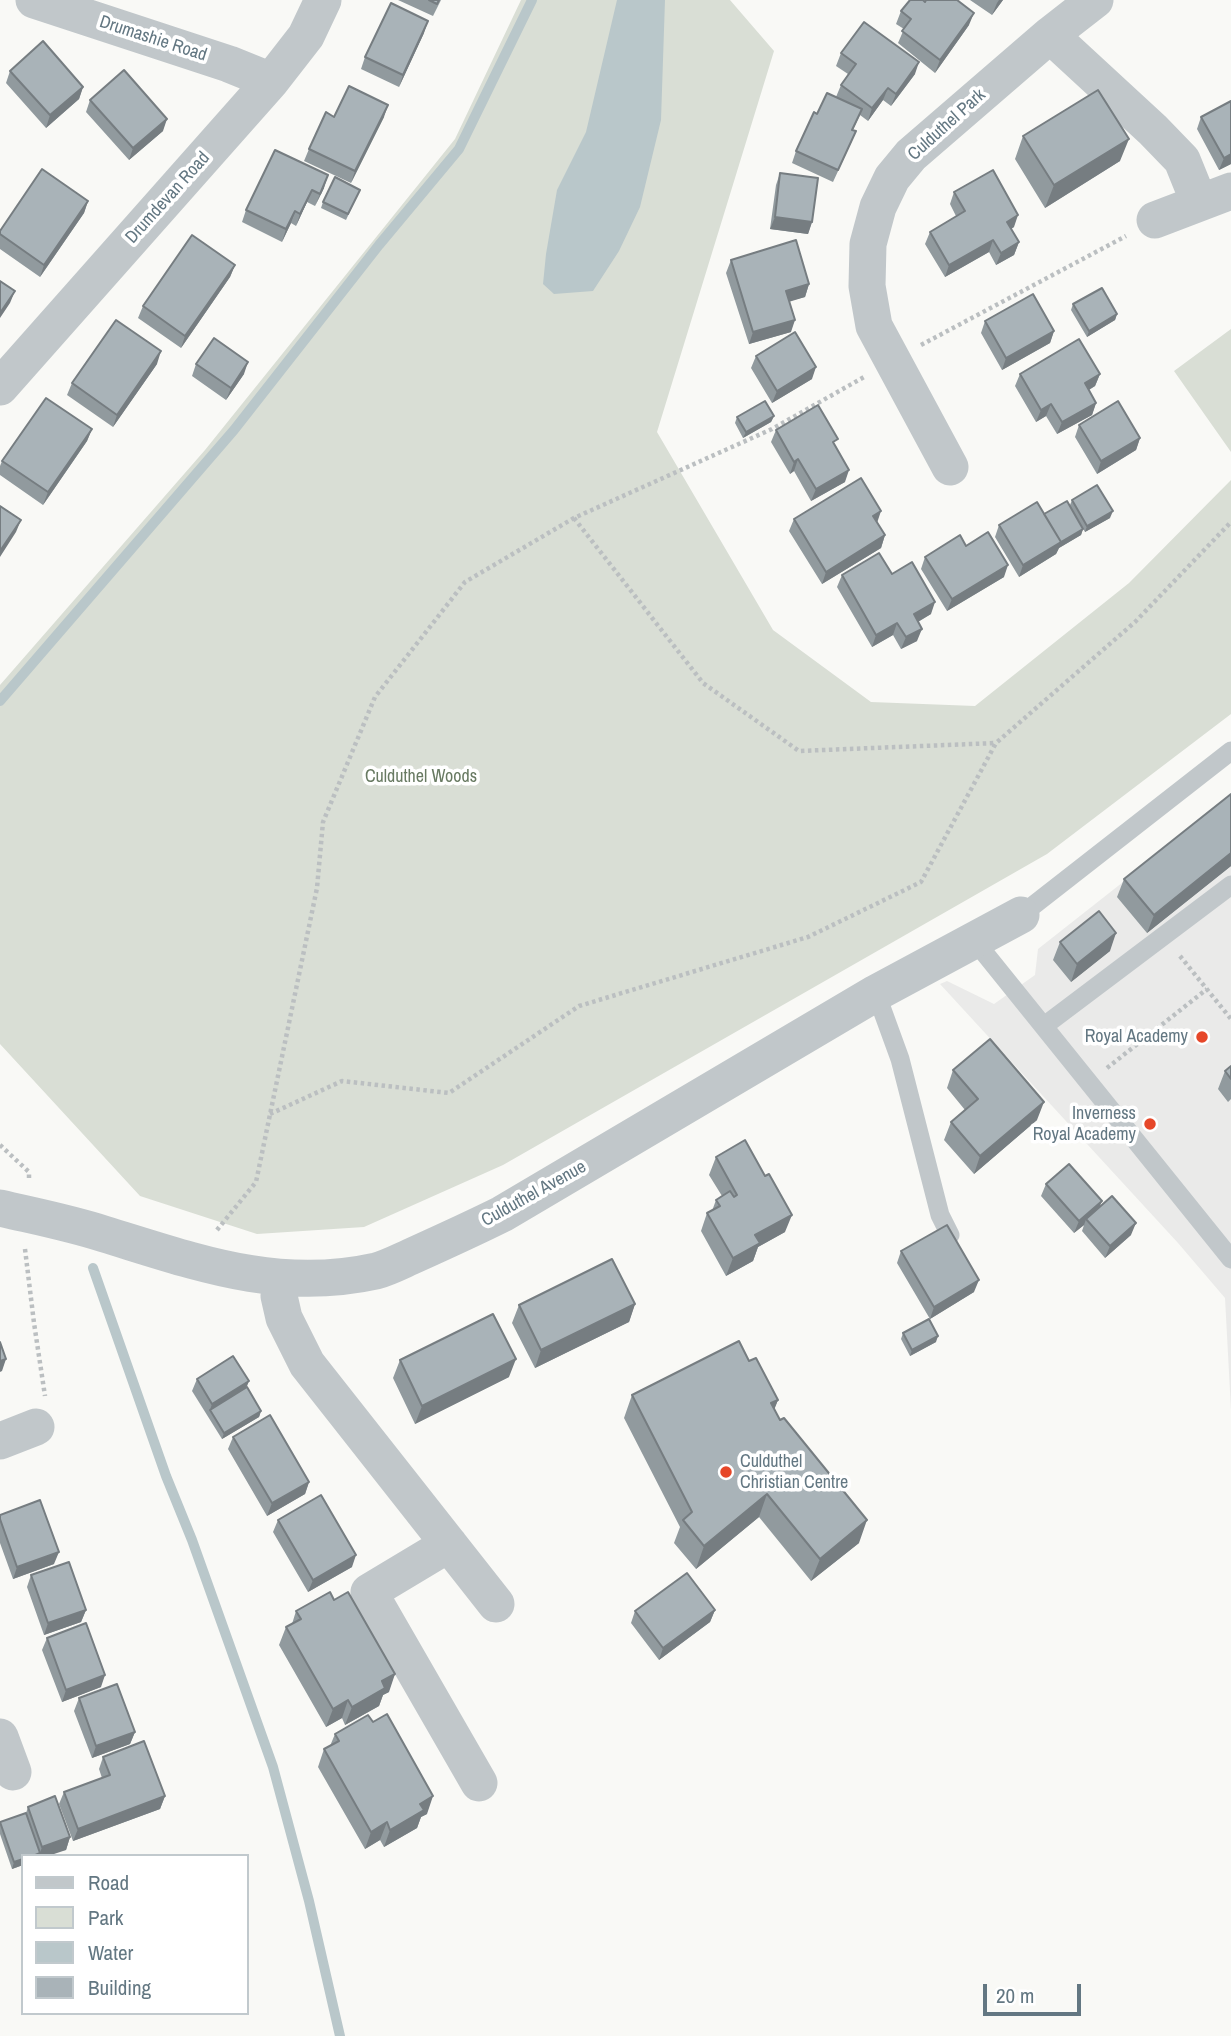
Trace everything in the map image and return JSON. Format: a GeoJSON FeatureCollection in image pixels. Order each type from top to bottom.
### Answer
{"type":"FeatureCollection","features":[{"type":"Feature","properties":{"kind":"street","name":"Drumashie Road"},"geometry":{"type":"LineString","coordinates":[[34,0],[229,64],[271,81]]}},
{"type":"Feature","properties":{"kind":"street","name":"Drumdevan Road"},"geometry":{"type":"LineString","coordinates":[[0,387],[271,81],[306,36],[323,0]]}},
{"type":"Feature","properties":{"kind":"street","name":"Culduthel Park"},"geometry":{"type":"LineString","coordinates":[[950,467],[874,326],[867,286],[868,244],[878,207],[892,178],[911,155],[1050,34],[1096,0]]}},
{"type":"Feature","properties":{"kind":"street"},"geometry":{"type":"LineString","coordinates":[[1050,34],[1153,130],[1215,197],[1155,220]]}},
{"type":"Feature","properties":{"kind":"street","name":"Culduthel Avenue"},"geometry":{"type":"LineString","coordinates":[[14,1211],[235,1272],[280,1278],[328,1279],[378,1270],[441,1244],[502,1214],[876,993],[1021,915]]}},
{"type":"Feature","properties":{"kind":"street"},"geometry":{"type":"LineString","coordinates":[[280,1278],[279,1296],[284,1318],[307,1364],[496,1604]]}},
{"type":"Feature","properties":{"kind":"street"},"geometry":{"type":"LineString","coordinates":[[0,1441],[36,1427]]}},
{"type":"Feature","properties":{"kind":"street"},"geometry":{"type":"LineString","coordinates":[[449,1544],[369,1592],[479,1783]]}},
{"type":"Feature","properties":{"kind":"street"},"geometry":{"type":"LineString","coordinates":[[0,1737],[13,1772]]}},
{"type":"Feature","properties":{"kind":"lane"},"geometry":{"type":"LineString","coordinates":[[1021,915],[1231,751]]}},
{"type":"Feature","properties":{"kind":"lane"},"geometry":{"type":"LineString","coordinates":[[1044,1026],[1231,885]]}},
{"type":"Feature","properties":{"kind":"lane"},"geometry":{"type":"LineString","coordinates":[[974,940],[1231,1259]]}},
{"type":"Feature","properties":{"kind":"lane"},"geometry":{"type":"LineString","coordinates":[[876,993],[900,1059],[940,1215],[950,1234]]}},
{"type":"Feature","properties":{"kind":"path"},"geometry":{"type":"LineString","coordinates":[[192,1261],[257,1182],[317,888],[323,822],[375,697],[465,582],[574,518],[772,429],[893,360],[1155,220]]}},
{"type":"Feature","properties":{"kind":"path"},"geometry":{"type":"LineString","coordinates":[[574,518],[703,683],[799,751],[996,743]]}},
{"type":"Feature","properties":{"kind":"path"},"geometry":{"type":"LineString","coordinates":[[270,1114],[342,1082],[449,1093],[579,1006],[808,937],[921,882],[996,743],[1135,622],[1231,522]]}},
{"type":"Feature","properties":{"kind":"path"},"geometry":{"type":"LineString","coordinates":[[1164,936],[1231,1019]]}},
{"type":"Feature","properties":{"kind":"path"},"geometry":{"type":"LineString","coordinates":[[1104,1070],[1207,989]]}},
{"type":"Feature","properties":{"kind":"path"},"geometry":{"type":"LineString","coordinates":[[14,1211],[24,1240],[48,1415],[36,1427]]}},
{"type":"Feature","properties":{"kind":"shaded area","name":"Inverness Royal Academy"},"geometry":{"type":"Polygon","coordinates":[[[1231,797],[1231,1410],[1225,1298],[1178,1243],[940,984],[947,981],[994,1004],[1035,975],[1038,949],[1231,797]]]}},
{"type":"Feature","properties":{"kind":"green space","name":"Culduthel Woods"},"geometry":{"type":"Polygon","coordinates":[[[521,0],[730,0],[774,51],[657,432],[773,630],[871,702],[975,706],[1129,583],[1231,480],[1231,714],[1047,854],[503,1165],[364,1227],[257,1234],[140,1196],[0,1044],[0,685],[205,450],[455,139],[521,0]]]}},
{"type":"Feature","properties":{"kind":"green space"},"geometry":{"type":"Polygon","coordinates":[[[1231,329],[1231,452],[1174,371],[1231,329]]]}},
{"type":"Feature","properties":{"kind":"water"},"geometry":{"type":"Polygon","coordinates":[[[617,0],[665,0],[661,120],[640,207],[619,251],[593,291],[554,294],[543,284],[557,190],[586,132],[617,0]]]}},
{"type":"Feature","properties":{"kind":"building"},"geometry":{"type":"Polygon","coordinates":[[[910,0],[957,0],[974,13],[940,60],[902,31],[911,19],[901,11],[910,0]]]}},
{"type":"Feature","properties":{"kind":"building"},"geometry":{"type":"Polygon","coordinates":[[[391,3],[428,21],[403,75],[365,57],[391,3]]]}},
{"type":"Feature","properties":{"kind":"building"},"geometry":{"type":"Polygon","coordinates":[[[864,22],[919,62],[896,94],[888,88],[872,108],[841,85],[856,64],[841,53],[864,22]]]}},
{"type":"Feature","properties":{"kind":"building"},"geometry":{"type":"Polygon","coordinates":[[[43,41],[83,87],[50,115],[10,71],[43,41]]]}},
{"type":"Feature","properties":{"kind":"building"},"geometry":{"type":"Polygon","coordinates":[[[124,70],[167,119],[133,148],[90,100],[124,70]]]}},
{"type":"Feature","properties":{"kind":"building"},"geometry":{"type":"Polygon","coordinates":[[[349,86],[388,105],[355,171],[309,149],[326,112],[334,117],[349,86]]]}},
{"type":"Feature","properties":{"kind":"building"},"geometry":{"type":"Polygon","coordinates":[[[1098,90],[1129,139],[1054,185],[1023,136],[1098,90]]]}},
{"type":"Feature","properties":{"kind":"building"},"geometry":{"type":"Polygon","coordinates":[[[827,93],[862,109],[852,130],[856,131],[838,170],[796,151],[814,112],[817,114],[827,93]]]}},
{"type":"Feature","properties":{"kind":"building"},"geometry":{"type":"Polygon","coordinates":[[[1231,101],[1231,154],[1224,158],[1201,117],[1231,101]]]}},
{"type":"Feature","properties":{"kind":"building"},"geometry":{"type":"Polygon","coordinates":[[[275,150],[328,175],[320,194],[312,190],[300,214],[295,211],[286,229],[246,210],[275,150]]]}},
{"type":"Feature","properties":{"kind":"building"},"geometry":{"type":"Polygon","coordinates":[[[42,169],[88,201],[44,265],[0,234],[42,169]]]}},
{"type":"Feature","properties":{"kind":"building"},"geometry":{"type":"Polygon","coordinates":[[[993,170],[1018,215],[1007,222],[1019,242],[1001,253],[993,240],[949,265],[930,232],[965,211],[954,192],[993,170]]]}},
{"type":"Feature","properties":{"kind":"building"},"geometry":{"type":"Polygon","coordinates":[[[780,173],[818,178],[812,222],[775,217],[780,173]]]}},
{"type":"Feature","properties":{"kind":"building"},"geometry":{"type":"Polygon","coordinates":[[[335,177],[360,190],[348,214],[323,202],[335,177]]]}},
{"type":"Feature","properties":{"kind":"building"},"geometry":{"type":"Polygon","coordinates":[[[192,235],[235,265],[185,336],[143,306],[192,235]]]}},
{"type":"Feature","properties":{"kind":"building"},"geometry":{"type":"Polygon","coordinates":[[[796,240],[809,284],[786,291],[795,320],[753,332],[731,260],[796,240]]]}},
{"type":"Feature","properties":{"kind":"building"},"geometry":{"type":"Polygon","coordinates":[[[0,281],[15,291],[0,313],[0,281]]]}},
{"type":"Feature","properties":{"kind":"building"},"geometry":{"type":"Polygon","coordinates":[[[1102,288],[1117,314],[1089,331],[1073,304],[1102,288]]]}},
{"type":"Feature","properties":{"kind":"building"},"geometry":{"type":"Polygon","coordinates":[[[1033,294],[1054,331],[1006,358],[985,321],[1033,294]]]}},
{"type":"Feature","properties":{"kind":"building"},"geometry":{"type":"Polygon","coordinates":[[[116,320],[161,351],[117,415],[72,383],[116,320]]]}},
{"type":"Feature","properties":{"kind":"building"},"geometry":{"type":"Polygon","coordinates":[[[795,332],[816,367],[777,391],[756,356],[795,332]]]}},
{"type":"Feature","properties":{"kind":"building"},"geometry":{"type":"Polygon","coordinates":[[[214,338],[248,362],[231,388],[196,364],[214,338]]]}},
{"type":"Feature","properties":{"kind":"building"},"geometry":{"type":"Polygon","coordinates":[[[1079,339],[1100,374],[1085,383],[1096,403],[1062,422],[1051,404],[1041,410],[1020,374],[1079,339]]]}},
{"type":"Feature","properties":{"kind":"building"},"geometry":{"type":"Polygon","coordinates":[[[46,398],[92,429],[48,492],[2,461],[46,398]]]}},
{"type":"Feature","properties":{"kind":"building"},"geometry":{"type":"Polygon","coordinates":[[[765,401],[774,416],[746,432],[737,417],[765,401]]]}},
{"type":"Feature","properties":{"kind":"building"},"geometry":{"type":"Polygon","coordinates":[[[1118,401],[1140,438],[1101,461],[1079,425],[1118,401]]]}},
{"type":"Feature","properties":{"kind":"building"},"geometry":{"type":"Polygon","coordinates":[[[818,405],[838,439],[833,442],[849,470],[816,489],[798,459],[794,462],[776,430],[818,405]]]}},
{"type":"Feature","properties":{"kind":"building"},"geometry":{"type":"Polygon","coordinates":[[[861,478],[881,511],[873,516],[885,535],[826,572],[794,519],[861,478]]]}},
{"type":"Feature","properties":{"kind":"building"},"geometry":{"type":"Polygon","coordinates":[[[1097,485],[1113,511],[1087,526],[1072,500],[1097,485]]]}},
{"type":"Feature","properties":{"kind":"building"},"geometry":{"type":"Polygon","coordinates":[[[1067,501],[1083,529],[1061,542],[1044,514],[1067,501]]]}},
{"type":"Feature","properties":{"kind":"building"},"geometry":{"type":"Polygon","coordinates":[[[1037,502],[1061,542],[1023,565],[999,525],[1037,502]]]}},
{"type":"Feature","properties":{"kind":"building"},"geometry":{"type":"Polygon","coordinates":[[[0,506],[21,520],[0,551],[0,506]]]}},
{"type":"Feature","properties":{"kind":"building"},"geometry":{"type":"Polygon","coordinates":[[[988,532],[1008,565],[952,599],[925,557],[960,535],[966,546],[988,532]]]}},
{"type":"Feature","properties":{"kind":"building"},"geometry":{"type":"Polygon","coordinates":[[[879,553],[892,574],[912,562],[935,602],[914,614],[922,629],[906,637],[897,623],[876,635],[842,575],[879,553]]]}},
{"type":"Feature","properties":{"kind":"building"},"geometry":{"type":"Polygon","coordinates":[[[1231,794],[1231,853],[1154,915],[1124,879],[1231,794]]]}},
{"type":"Feature","properties":{"kind":"building"},"geometry":{"type":"Polygon","coordinates":[[[1099,911],[1116,933],[1077,964],[1060,942],[1099,911]]]}},
{"type":"Feature","properties":{"kind":"building"},"geometry":{"type":"Polygon","coordinates":[[[990,1039],[1044,1102],[980,1156],[951,1122],[978,1099],[953,1070],[990,1039]]]}},
{"type":"Feature","properties":{"kind":"building"},"geometry":{"type":"Polygon","coordinates":[[[1231,1066],[1231,1079],[1225,1071],[1231,1066]]]}},
{"type":"Feature","properties":{"kind":"building"},"geometry":{"type":"Polygon","coordinates":[[[745,1140],[765,1176],[769,1174],[792,1215],[755,1235],[760,1243],[733,1258],[707,1213],[720,1206],[716,1200],[730,1191],[734,1197],[737,1195],[716,1157],[745,1140]]]}},
{"type":"Feature","properties":{"kind":"building"},"geometry":{"type":"Polygon","coordinates":[[[1069,1164],[1102,1201],[1079,1221],[1046,1184],[1069,1164]]]}},
{"type":"Feature","properties":{"kind":"building"},"geometry":{"type":"Polygon","coordinates":[[[1112,1196],[1136,1223],[1110,1246],[1086,1219],[1112,1196]]]}},
{"type":"Feature","properties":{"kind":"building"},"geometry":{"type":"Polygon","coordinates":[[[947,1225],[979,1280],[934,1307],[901,1251],[947,1225]]]}},
{"type":"Feature","properties":{"kind":"building"},"geometry":{"type":"Polygon","coordinates":[[[612,1259],[635,1304],[541,1350],[519,1305],[612,1259]]]}},
{"type":"Feature","properties":{"kind":"building"},"geometry":{"type":"Polygon","coordinates":[[[493,1314],[516,1359],[422,1406],[400,1360],[493,1314]]]}},
{"type":"Feature","properties":{"kind":"building"},"geometry":{"type":"Polygon","coordinates":[[[929,1319],[938,1336],[912,1350],[903,1333],[929,1319]]]}},
{"type":"Feature","properties":{"kind":"building","name":"Culduthel Christian Centre"},"geometry":{"type":"Polygon","coordinates":[[[739,1341],[749,1361],[756,1358],[778,1400],[771,1403],[780,1420],[784,1418],[867,1520],[820,1559],[767,1494],[704,1546],[683,1520],[692,1512],[632,1395],[739,1341]]]}},
{"type":"Feature","properties":{"kind":"building"},"geometry":{"type":"Polygon","coordinates":[[[0,1342],[6,1359],[0,1361],[0,1342]]]}},
{"type":"Feature","properties":{"kind":"building"},"geometry":{"type":"Polygon","coordinates":[[[233,1356],[249,1381],[212,1404],[197,1379],[233,1356]]]}},
{"type":"Feature","properties":{"kind":"building"},"geometry":{"type":"Polygon","coordinates":[[[247,1387],[261,1411],[224,1433],[210,1410],[247,1387]]]}},
{"type":"Feature","properties":{"kind":"building"},"geometry":{"type":"Polygon","coordinates":[[[270,1415],[309,1482],[272,1503],[233,1437],[270,1415]]]}},
{"type":"Feature","properties":{"kind":"building"},"geometry":{"type":"Polygon","coordinates":[[[321,1495],[356,1555],[313,1580],[278,1520],[321,1495]]]}},
{"type":"Feature","properties":{"kind":"building"},"geometry":{"type":"Polygon","coordinates":[[[40,1500],[59,1552],[17,1567],[0,1515],[40,1500]]]}},
{"type":"Feature","properties":{"kind":"building"},"geometry":{"type":"Polygon","coordinates":[[[69,1562],[86,1610],[48,1623],[31,1575],[69,1562]]]}},
{"type":"Feature","properties":{"kind":"building"},"geometry":{"type":"Polygon","coordinates":[[[687,1573],[715,1610],[663,1648],[635,1611],[687,1573]]]}},
{"type":"Feature","properties":{"kind":"building"},"geometry":{"type":"Polygon","coordinates":[[[330,1592],[334,1600],[348,1592],[395,1674],[382,1681],[385,1688],[352,1707],[348,1700],[333,1709],[286,1627],[301,1619],[296,1611],[330,1592]]]}},
{"type":"Feature","properties":{"kind":"building"},"geometry":{"type":"Polygon","coordinates":[[[86,1623],[105,1675],[66,1690],[47,1638],[86,1623]]]}},
{"type":"Feature","properties":{"kind":"building"},"geometry":{"type":"Polygon","coordinates":[[[117,1684],[135,1732],[96,1746],[79,1698],[117,1684]]]}},
{"type":"Feature","properties":{"kind":"building"},"geometry":{"type":"Polygon","coordinates":[[[387,1714],[433,1796],[420,1804],[424,1810],[390,1830],[387,1822],[371,1832],[324,1749],[339,1741],[335,1734],[368,1715],[373,1722],[387,1714]]]}},
{"type":"Feature","properties":{"kind":"building"},"geometry":{"type":"Polygon","coordinates":[[[144,1741],[165,1796],[78,1829],[64,1792],[110,1775],[103,1757],[144,1741]]]}},
{"type":"Feature","properties":{"kind":"building"},"geometry":{"type":"Polygon","coordinates":[[[55,1796],[70,1837],[42,1847],[28,1807],[55,1796]]]}},
{"type":"Feature","properties":{"kind":"building"},"geometry":{"type":"Polygon","coordinates":[[[26,1813],[40,1853],[21,1854],[21,1860],[14,1862],[0,1822],[26,1813]]]}},
{"type":"Feature","properties":{"kind":"waterway"},"geometry":{"type":"LineString","coordinates":[[0,701],[234,430],[379,245],[459,149],[532,0]]}},
{"type":"Feature","properties":{"kind":"waterway"},"geometry":{"type":"LineString","coordinates":[[93,1268],[273,1767],[309,1901],[340,2036]]}},
{"type":"Feature","properties":{"kind":"place","name":"Royal Academy"},"geometry":{"type":"Point","coordinates":[1202,1037]}},
{"type":"Feature","properties":{"kind":"place","name":"Inverness Royal Academy"},"geometry":{"type":"Point","coordinates":[1150,1124]}},
{"type":"Feature","properties":{"kind":"place","name":"Culduthel Christian Centre"},"geometry":{"type":"Point","coordinates":[726,1472]}}]}
